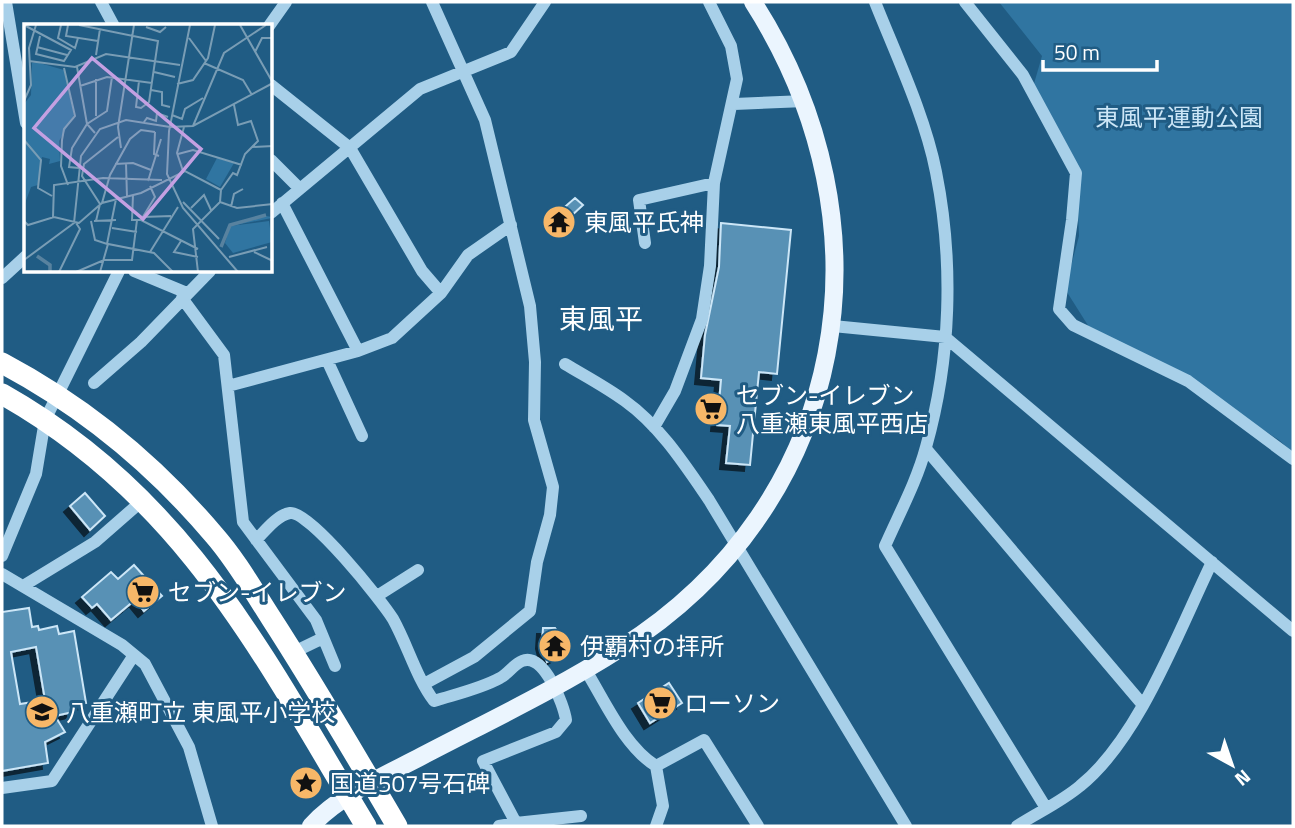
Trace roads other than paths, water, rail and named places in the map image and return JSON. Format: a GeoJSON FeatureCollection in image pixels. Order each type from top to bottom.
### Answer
{"type":"FeatureCollection","features":[{"type":"Feature","properties":{"kind":"highway"},"geometry":{"type":"LineString","coordinates":[[2,363],[58,394],[162,478],[215,536],[294,652],[397,826]]}},
{"type":"Feature","properties":{"kind":"highway"},"geometry":{"type":"LineString","coordinates":[[2,394],[45,421],[143,500],[186,546],[218,586],[366,826]]}},
{"type":"Feature","properties":{"kind":"main road"},"geometry":{"type":"LineString","coordinates":[[310,826],[348,797],[372,783],[554,687],[631,642],[683,602],[715,572],[737,545],[775,488],[808,421],[822,377],[834,326],[836,249],[825,168],[805,101],[784,53],[753,2]]}},
{"type":"Feature","properties":{"kind":"street"},"geometry":{"type":"LineString","coordinates":[[101,2],[113,24]]}},
{"type":"Feature","properties":{"kind":"street"},"geometry":{"type":"LineString","coordinates":[[270,24],[286,2]]}},
{"type":"Feature","properties":{"kind":"street"},"geometry":{"type":"LineString","coordinates":[[424,684],[474,657],[530,611],[537,562],[550,515],[553,487],[534,420],[535,362],[530,306],[493,164],[485,120],[432,2]]}},
{"type":"Feature","properties":{"kind":"street"},"geometry":{"type":"LineString","coordinates":[[273,211],[420,89],[511,52],[545,2]]}},
{"type":"Feature","properties":{"kind":"street"},"geometry":{"type":"LineString","coordinates":[[654,427],[675,391],[702,319],[710,266],[714,183],[734,104],[736,62],[709,2]]}},
{"type":"Feature","properties":{"kind":"street"},"geometry":{"type":"LineString","coordinates":[[875,2],[906,81],[936,170],[947,244],[946,337],[940,383],[926,449],[885,546],[1046,808]]}},
{"type":"Feature","properties":{"kind":"street"},"geometry":{"type":"LineString","coordinates":[[965,2],[1023,75],[1076,173],[1059,309],[1073,325],[1188,381],[1293,459]]}},
{"type":"Feature","properties":{"kind":"street"},"geometry":{"type":"LineString","coordinates":[[5,10],[24,112]]}},
{"type":"Feature","properties":{"kind":"street"},"geometry":{"type":"LineString","coordinates":[[273,87],[350,148],[422,271],[441,293]]}},
{"type":"Feature","properties":{"kind":"street"},"geometry":{"type":"LineString","coordinates":[[734,104],[805,101]]}},
{"type":"Feature","properties":{"kind":"street"},"geometry":{"type":"LineString","coordinates":[[273,162],[299,188]]}},
{"type":"Feature","properties":{"kind":"street"},"geometry":{"type":"LineString","coordinates":[[645,243],[639,200],[714,183]]}},
{"type":"Feature","properties":{"kind":"street"},"geometry":{"type":"LineString","coordinates":[[282,203],[358,351]]}},
{"type":"Feature","properties":{"kind":"street"},"geometry":{"type":"LineString","coordinates":[[228,386],[358,351],[392,338],[441,293],[468,255],[511,225]]}},
{"type":"Feature","properties":{"kind":"street"},"geometry":{"type":"LineString","coordinates":[[2,278],[24,258]]}},
{"type":"Feature","properties":{"kind":"street"},"geometry":{"type":"LineString","coordinates":[[2,556],[36,474],[45,421],[118,273]]}},
{"type":"Feature","properties":{"kind":"street"},"geometry":{"type":"LineString","coordinates":[[138,273],[185,296],[224,355],[243,522],[316,620],[335,666]]}},
{"type":"Feature","properties":{"kind":"street"},"geometry":{"type":"LineString","coordinates":[[94,383],[141,342],[208,273]]}},
{"type":"Feature","properties":{"kind":"street"},"geometry":{"type":"LineString","coordinates":[[834,326],[946,337],[1293,631]]}},
{"type":"Feature","properties":{"kind":"street"},"geometry":{"type":"LineString","coordinates":[[327,360],[362,436]]}},
{"type":"Feature","properties":{"kind":"street"},"geometry":{"type":"LineString","coordinates":[[565,364],[626,402],[654,427],[688,470],[737,545],[906,826]]}},
{"type":"Feature","properties":{"kind":"street"},"geometry":{"type":"LineString","coordinates":[[926,449],[1143,705]]}},
{"type":"Feature","properties":{"kind":"street"},"geometry":{"type":"LineString","coordinates":[[23,586],[95,542],[143,500]]}},
{"type":"Feature","properties":{"kind":"street"},"geometry":{"type":"LineString","coordinates":[[256,540],[282,516],[291,513],[300,515],[377,596],[392,617],[434,701],[501,677],[522,661],[531,661],[541,666],[563,702],[566,720],[562,727],[483,761],[516,824]]}},
{"type":"Feature","properties":{"kind":"street"},"geometry":{"type":"LineString","coordinates":[[1017,826],[1080,786],[1107,758],[1143,705],[1212,562]]}},
{"type":"Feature","properties":{"kind":"street"},"geometry":{"type":"LineString","coordinates":[[377,596],[418,570]]}},
{"type":"Feature","properties":{"kind":"street"},"geometry":{"type":"LineString","coordinates":[[2,574],[145,664],[189,747],[212,826]]}},
{"type":"Feature","properties":{"kind":"street"},"geometry":{"type":"LineString","coordinates":[[294,652],[323,638]]}},
{"type":"Feature","properties":{"kind":"street"},"geometry":{"type":"LineString","coordinates":[[2,788],[52,781],[134,655]]}},
{"type":"Feature","properties":{"kind":"street"},"geometry":{"type":"LineString","coordinates":[[585,669],[644,758],[656,765]]}},
{"type":"Feature","properties":{"kind":"street"},"geometry":{"type":"LineString","coordinates":[[656,765],[704,740],[758,826]]}},
{"type":"Feature","properties":{"kind":"street"},"geometry":{"type":"LineString","coordinates":[[656,765],[663,806],[656,826]]}},
{"type":"Feature","properties":{"kind":"street"},"geometry":{"type":"LineString","coordinates":[[499,826],[580,816]]}},
{"type":"Feature","properties":{"kind":"place","name":"東風平氏神"},"geometry":{"type":"Point","coordinates":[559,222]}},
{"type":"Feature","properties":{"kind":"place","name":"セブン-イレブン 八重瀬東風平西店"},"geometry":{"type":"Point","coordinates":[711,409]}},
{"type":"Feature","properties":{"kind":"place","name":"セブン-イレブン"},"geometry":{"type":"Point","coordinates":[143,592]}},
{"type":"Feature","properties":{"kind":"place","name":"伊覇村の拝所"},"geometry":{"type":"Point","coordinates":[555,646]}},
{"type":"Feature","properties":{"kind":"place","name":"ローソン"},"geometry":{"type":"Point","coordinates":[660,703]}},
{"type":"Feature","properties":{"kind":"place","name":"八重瀬町立 東風平小学校"},"geometry":{"type":"Point","coordinates":[42,712]}},
{"type":"Feature","properties":{"kind":"place","name":"国道507号石碑"},"geometry":{"type":"Point","coordinates":[306,783]}},
{"type":"Feature","properties":{"kind":"district","name":"東風平"},"geometry":{"type":"Point","coordinates":[601,318]}},
{"type":"Feature","properties":{"kind":"park label","name":"東風平運動公園"},"geometry":{"type":"Point","coordinates":[1179,117]}}]}
